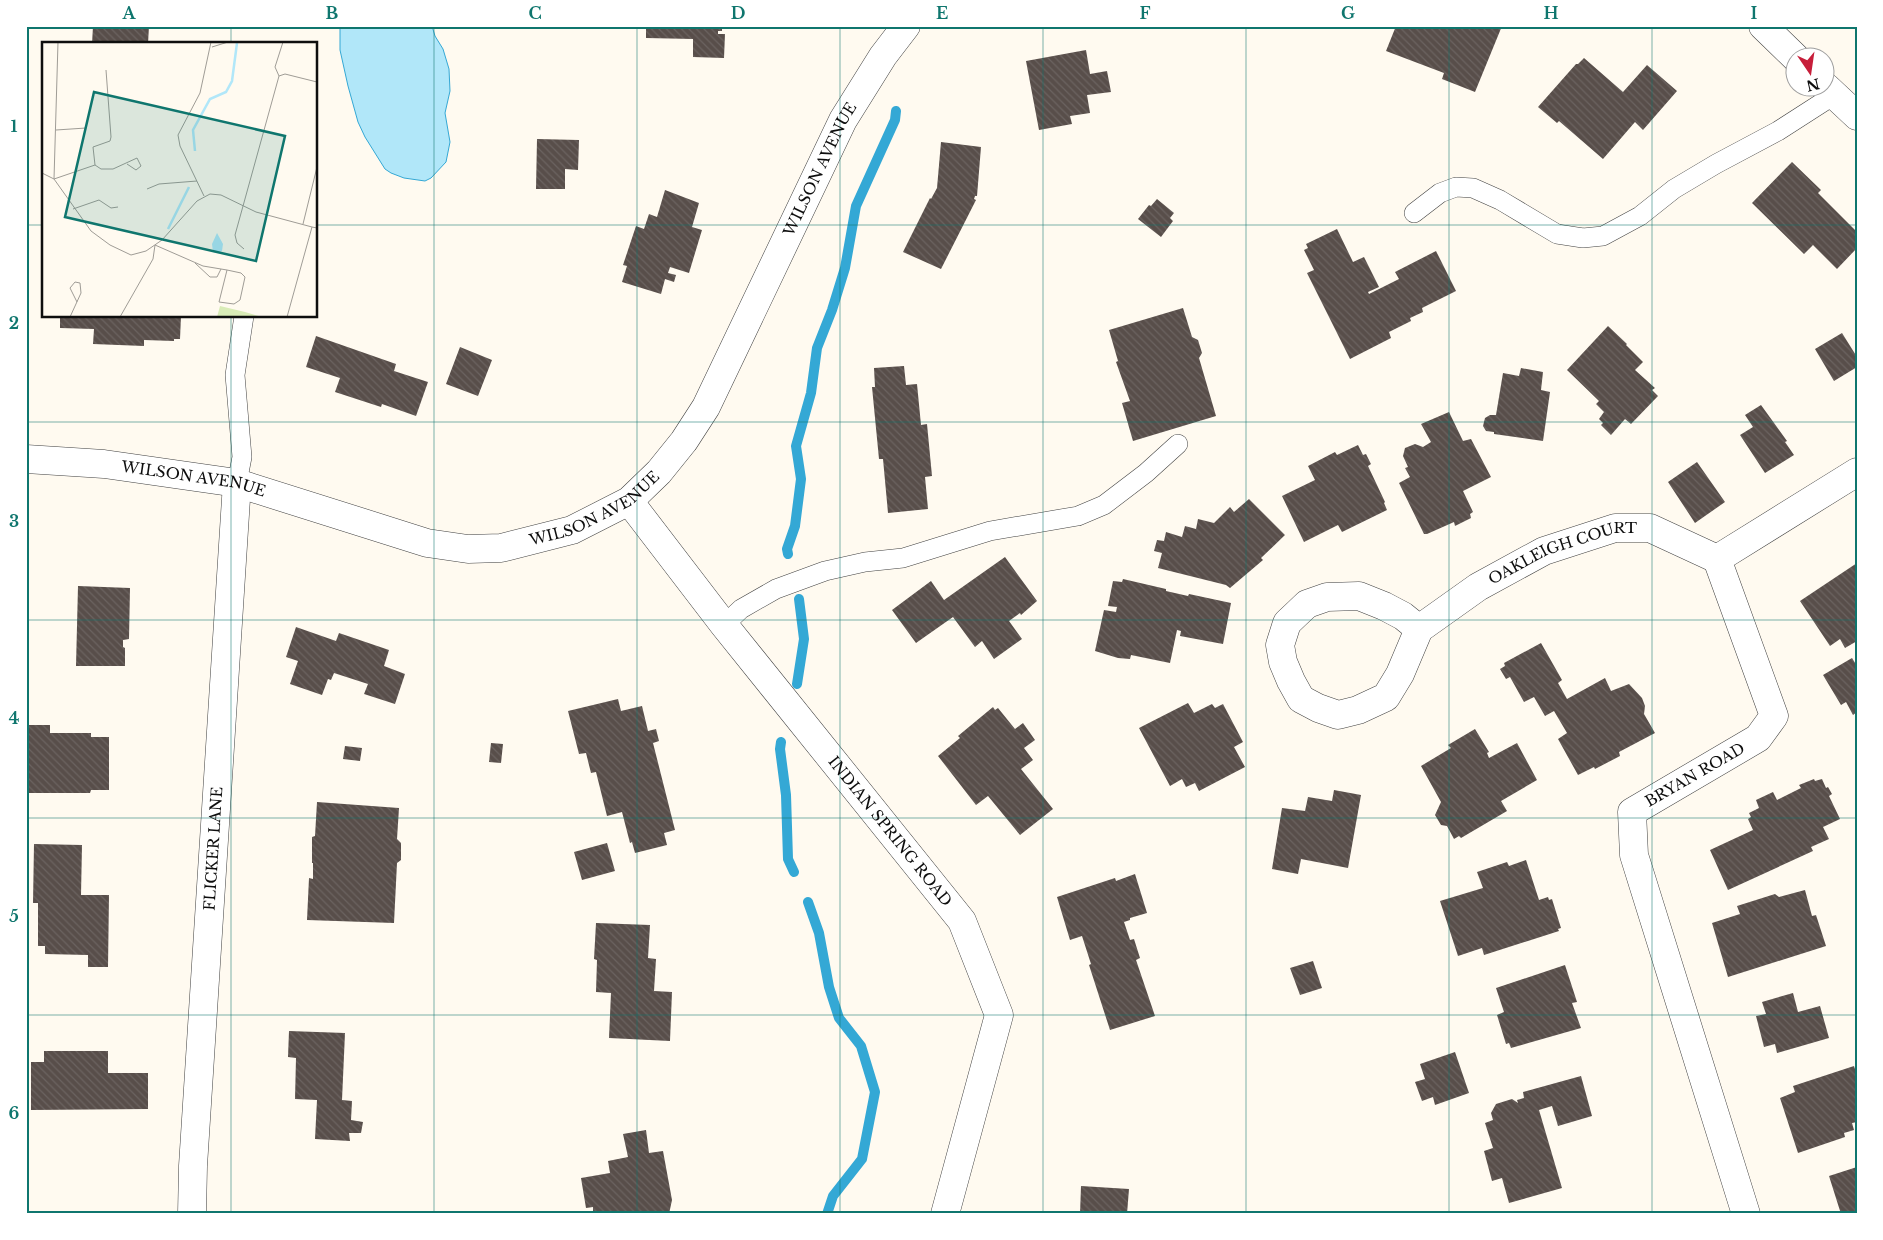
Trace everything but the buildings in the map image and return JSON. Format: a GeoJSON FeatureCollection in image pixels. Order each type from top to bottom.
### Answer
{"type":"FeatureCollection","features":[{"type":"Feature","properties":{"kind":"street","name":"WILSON AVENUE"},"geometry":{"type":"LineString","coordinates":[[26,459],[104,464],[237,484],[427,543],[468,549],[501,548],[572,530],[630,501],[659,472],[684,441],[706,407],[843,120],[883,56],[906,26]]}},
{"type":"Feature","properties":{"kind":"street"},"geometry":{"type":"LineString","coordinates":[[1763,26],[1786,48]]}},
{"type":"Feature","properties":{"kind":"street"},"geometry":{"type":"LineString","coordinates":[[1836,97],[1857,116]]}},
{"type":"Feature","properties":{"kind":"street"},"geometry":{"type":"LineString","coordinates":[[1717,559],[1857,472]]}},
{"type":"Feature","properties":{"kind":"street","name":"FLICKER LANE"},"geometry":{"type":"LineString","coordinates":[[192,1214],[193,1166],[237,484]]}},
{"type":"Feature","properties":{"kind":"street","name":"INDIAN SPRING ROAD"},"geometry":{"type":"LineString","coordinates":[[630,501],[724,626],[962,921],[999,1014],[945,1214]]}},
{"type":"Feature","properties":{"kind":"street","name":"OAKLEIGH COURT"},"geometry":{"type":"LineString","coordinates":[[1419,629],[1478,587],[1544,551],[1615,528],[1650,528],[1717,559]]}},
{"type":"Feature","properties":{"kind":"street","name":"BRYAN ROAD"},"geometry":{"type":"LineString","coordinates":[[1717,559],[1774,716],[1758,738],[1632,812],[1634,855],[1746,1214]]}},
{"type":"Feature","properties":{"kind":"street"},"geometry":{"type":"LineString","coordinates":[[1359,596],[1403,616],[1419,629],[1400,674],[1386,697],[1358,710],[1338,715],[1318,708],[1301,699],[1283,662],[1280,645],[1287,624],[1307,604],[1327,597],[1359,596]]}},
{"type":"Feature","properties":{"kind":"lane"},"geometry":{"type":"LineString","coordinates":[[1414,214],[1440,193],[1456,187],[1473,188],[1500,200],[1557,234],[1584,238],[1603,236],[1640,216],[1674,189],[1778,131],[1821,98]]}},
{"type":"Feature","properties":{"kind":"lane"},"geometry":{"type":"LineString","coordinates":[[237,484],[242,457],[234,375],[244,318]]}},
{"type":"Feature","properties":{"kind":"lane"},"geometry":{"type":"LineString","coordinates":[[724,626],[741,609],[776,589],[825,570],[865,562],[903,558],[990,531],[1078,516],[1104,505],[1146,473],[1178,444]]}},
{"type":"Feature","properties":{"kind":"water"},"geometry":{"type":"Polygon","coordinates":[[[340,26],[432,26],[435,36],[443,49],[449,69],[450,91],[445,113],[450,142],[446,162],[431,178],[425,181],[404,178],[391,173],[385,169],[365,137],[358,122],[348,86],[340,50],[340,26]]]}},
{"type":"Feature","properties":{"kind":"waterway"},"geometry":{"type":"LineString","coordinates":[[788,554],[787,549],[795,526],[801,479],[796,446],[811,393],[817,348],[832,310],[845,268],[856,206],[895,120],[896,111]]}},
{"type":"Feature","properties":{"kind":"waterway"},"geometry":{"type":"LineString","coordinates":[[797,684],[804,639],[799,599]]}},
{"type":"Feature","properties":{"kind":"waterway"},"geometry":{"type":"LineString","coordinates":[[781,742],[780,749],[786,795],[788,859],[794,872]]}},
{"type":"Feature","properties":{"kind":"waterway"},"geometry":{"type":"LineString","coordinates":[[808,902],[819,933],[829,987],[839,1018],[861,1046],[875,1092],[862,1159],[833,1196],[827,1214]]}}]}
